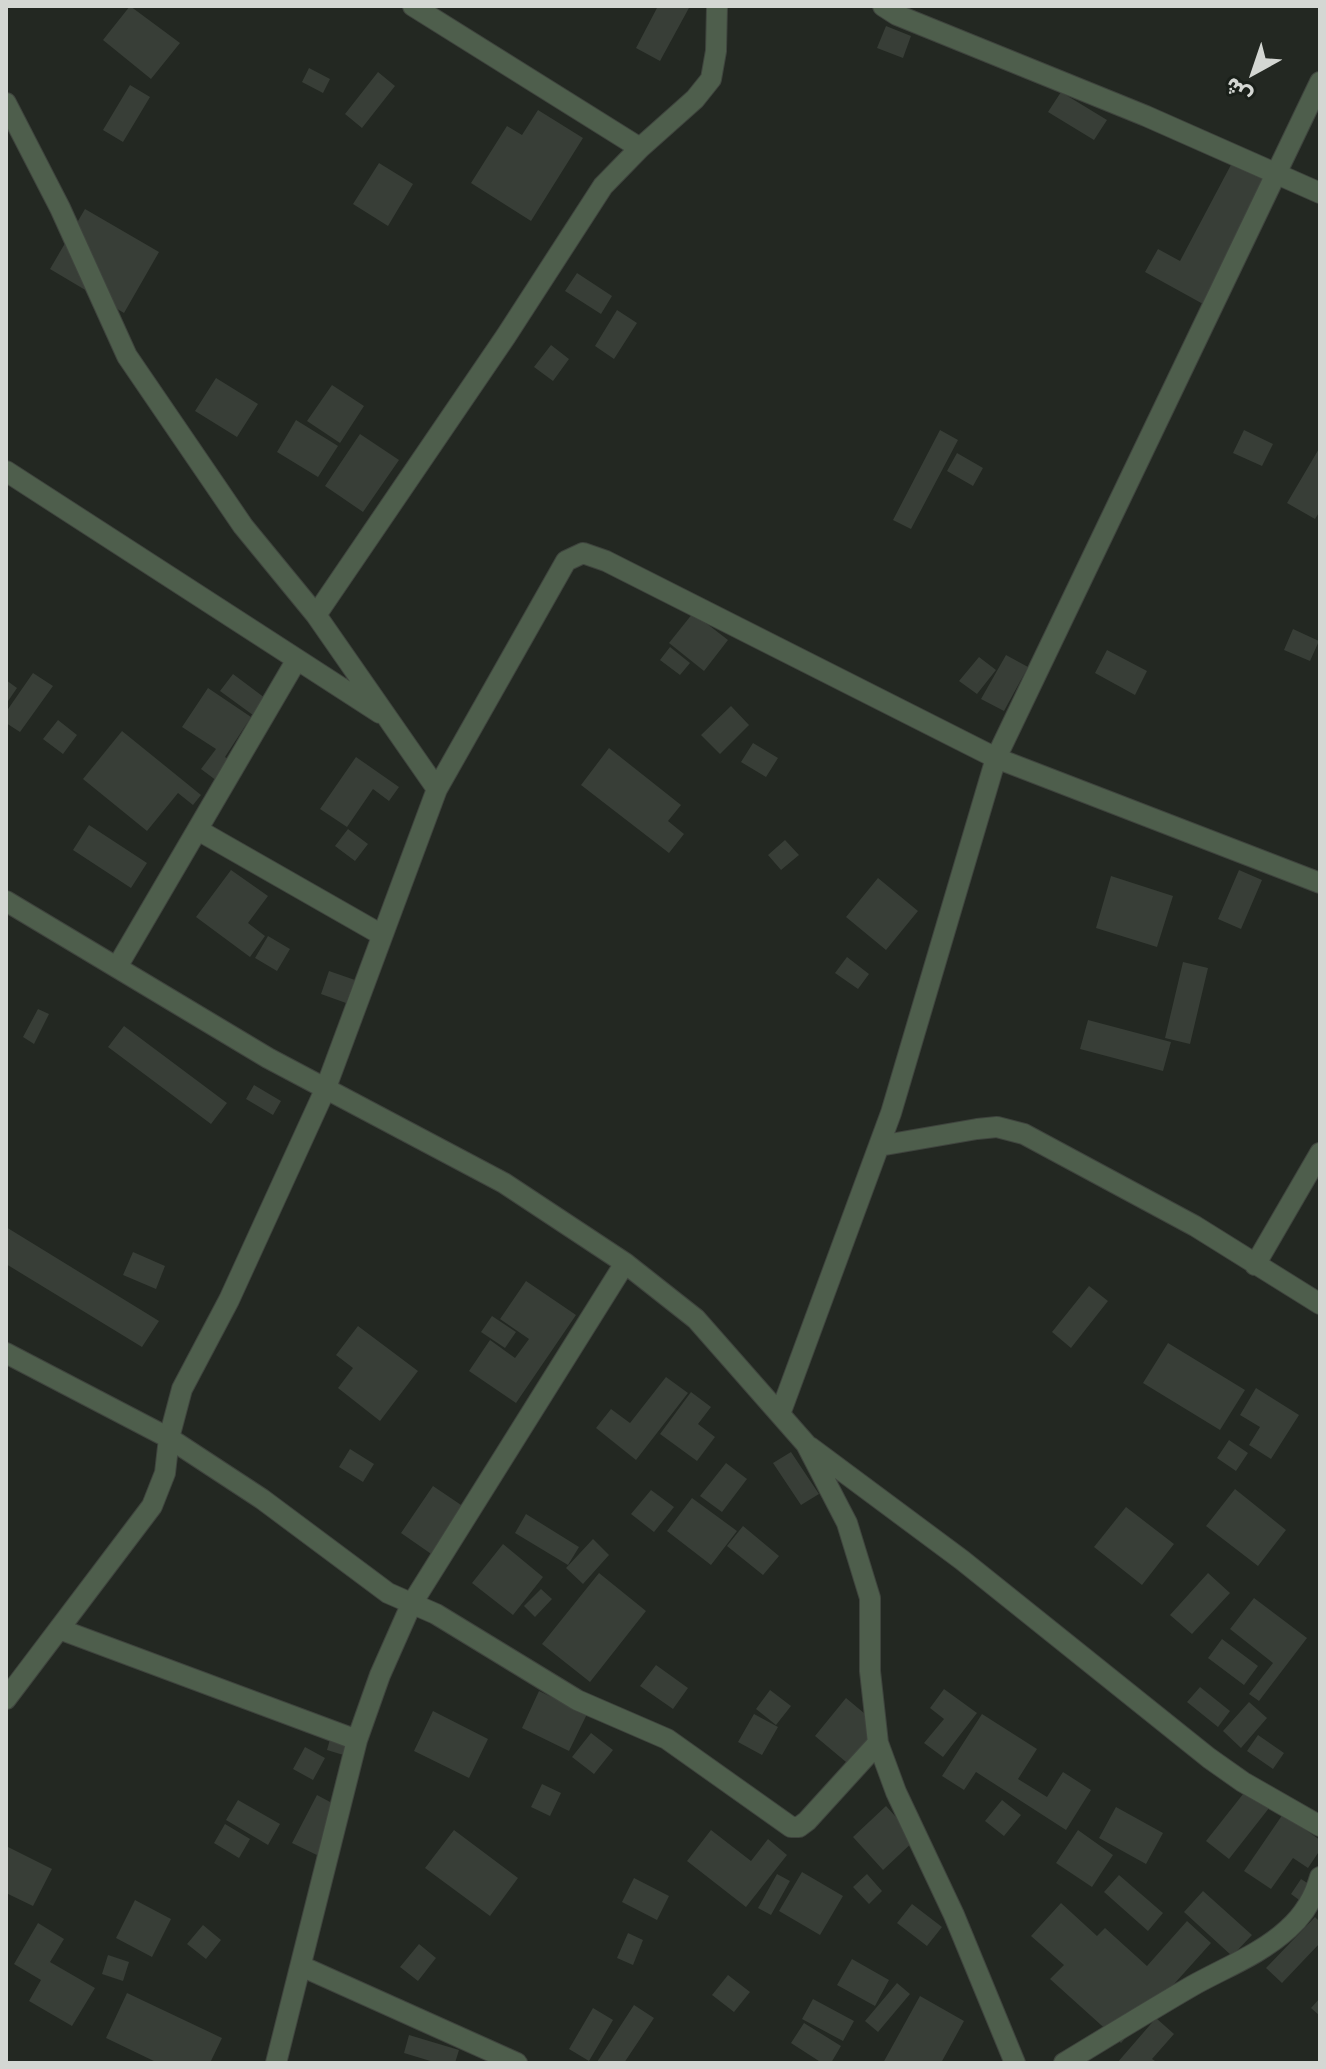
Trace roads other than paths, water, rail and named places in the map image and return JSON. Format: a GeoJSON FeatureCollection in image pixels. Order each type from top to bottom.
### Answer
{"type":"FeatureCollection","features":[{"type":"Feature","properties":{"kind":"street"},"geometry":{"type":"LineString","coordinates":[[413,6],[640,148]]}},
{"type":"Feature","properties":{"kind":"street"},"geometry":{"type":"LineString","coordinates":[[316,615],[506,336],[603,186],[695,99],[711,79],[716,51],[717,6]]}},
{"type":"Feature","properties":{"kind":"street"},"geometry":{"type":"LineString","coordinates":[[883,6],[897,15],[1146,116],[1320,193]]}},
{"type":"Feature","properties":{"kind":"street"},"geometry":{"type":"LineString","coordinates":[[780,1414],[891,1113],[996,758],[1320,82]]}},
{"type":"Feature","properties":{"kind":"street"},"geometry":{"type":"LineString","coordinates":[[6,103],[60,208],[127,356],[243,526],[316,615],[437,789]]}},
{"type":"Feature","properties":{"kind":"street"},"geometry":{"type":"LineString","coordinates":[[6,471],[296,661],[391,719]]}},
{"type":"Feature","properties":{"kind":"street"},"geometry":{"type":"LineString","coordinates":[[6,1699],[152,1506],[165,1473],[169,1438],[182,1389],[229,1300],[325,1090],[437,789],[566,561],[583,553],[606,561],[996,758],[1320,883]]}},
{"type":"Feature","properties":{"kind":"street"},"geometry":{"type":"LineString","coordinates":[[117,967],[296,661]]}},
{"type":"Feature","properties":{"kind":"street"},"geometry":{"type":"LineString","coordinates":[[198,830],[382,935]]}},
{"type":"Feature","properties":{"kind":"street"},"geometry":{"type":"LineString","coordinates":[[6,901],[325,1090],[504,1183],[625,1263],[696,1319],[806,1444],[962,1560],[1143,1702],[1209,1758],[1243,1782],[1320,1826]]}},
{"type":"Feature","properties":{"kind":"street"},"geometry":{"type":"LineString","coordinates":[[879,1146],[997,1127],[1024,1134],[1195,1226],[1320,1304]]}},
{"type":"Feature","properties":{"kind":"street"},"geometry":{"type":"LineString","coordinates":[[1255,1265],[1320,1153]]}},
{"type":"Feature","properties":{"kind":"street"},"geometry":{"type":"LineString","coordinates":[[276,2063],[357,1740],[380,1675],[411,1605],[625,1263]]}},
{"type":"Feature","properties":{"kind":"street"},"geometry":{"type":"LineString","coordinates":[[6,1353],[169,1438],[262,1499],[388,1593],[436,1614],[577,1700],[667,1739],[791,1827],[799,1827],[807,1821],[878,1743]]}},
{"type":"Feature","properties":{"kind":"street"},"geometry":{"type":"LineString","coordinates":[[806,1444],[847,1523],[870,1598],[870,1671],[878,1743],[896,1792],[954,1915],[1015,2063]]}},
{"type":"Feature","properties":{"kind":"street"},"geometry":{"type":"LineString","coordinates":[[59,1629],[357,1740]]}},
{"type":"Feature","properties":{"kind":"street"},"geometry":{"type":"LineString","coordinates":[[1064,2063],[1286,1931],[1305,1913],[1318,1889]]}},
{"type":"Feature","properties":{"kind":"street"},"geometry":{"type":"LineString","coordinates":[[301,1966],[517,2063]]}}]}
